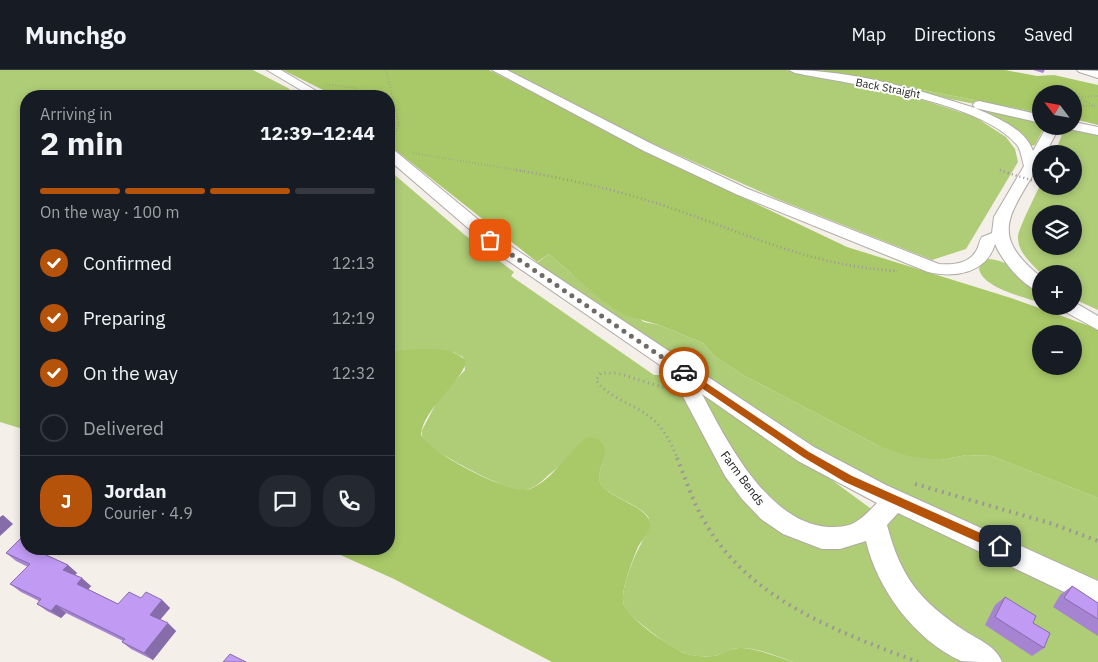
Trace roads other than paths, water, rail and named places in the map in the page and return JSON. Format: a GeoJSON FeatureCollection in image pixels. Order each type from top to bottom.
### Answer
{"type":"FeatureCollection","features":[{"type":"Feature","properties":{"kind":"street"},"geometry":{"type":"LineString","coordinates":[[273,70],[308,90]]}},
{"type":"Feature","properties":{"kind":"street"},"geometry":{"type":"LineString","coordinates":[[498,70],[650,148],[735,188],[927,266],[941,270],[954,270],[982,256],[997,257],[1015,263]]}},
{"type":"Feature","properties":{"kind":"street","name":"Back Straight"},"geometry":{"type":"LineString","coordinates":[[795,70],[913,93],[952,103]]}},
{"type":"Feature","properties":{"kind":"street"},"geometry":{"type":"LineString","coordinates":[[1083,70],[1098,75]]}},
{"type":"Feature","properties":{"kind":"street"},"geometry":{"type":"LineString","coordinates":[[952,103],[967,103],[1032,117]]}},
{"type":"Feature","properties":{"kind":"street"},"geometry":{"type":"LineString","coordinates":[[952,103],[980,113],[1002,125],[1019,139],[1031,157],[1031,166],[999,224],[1000,235],[1015,263],[1032,278]]}},
{"type":"Feature","properties":{"kind":"street"},"geometry":{"type":"LineString","coordinates":[[1082,128],[1098,131]]}},
{"type":"Feature","properties":{"kind":"street"},"geometry":{"type":"LineString","coordinates":[[1031,157],[1037,156],[1049,135]]}},
{"type":"Feature","properties":{"kind":"street"},"geometry":{"type":"LineString","coordinates":[[395,155],[503,249],[806,454],[848,479],[1025,558],[1098,595]]}},
{"type":"Feature","properties":{"kind":"street"},"geometry":{"type":"LineString","coordinates":[[982,256],[988,240],[1000,235]]}},
{"type":"Feature","properties":{"kind":"street"},"geometry":{"type":"LineString","coordinates":[[1082,314],[1097,323]]}},
{"type":"Feature","properties":{"kind":"street","name":"Farm Bends"},"geometry":{"type":"LineString","coordinates":[[678,368],[724,454],[758,500],[775,517],[797,530],[823,538],[852,535],[874,522],[894,501]]}},
{"type":"Feature","properties":{"kind":"street"},"geometry":{"type":"LineString","coordinates":[[874,522],[887,568],[914,608],[956,641],[988,662]]}}]}
